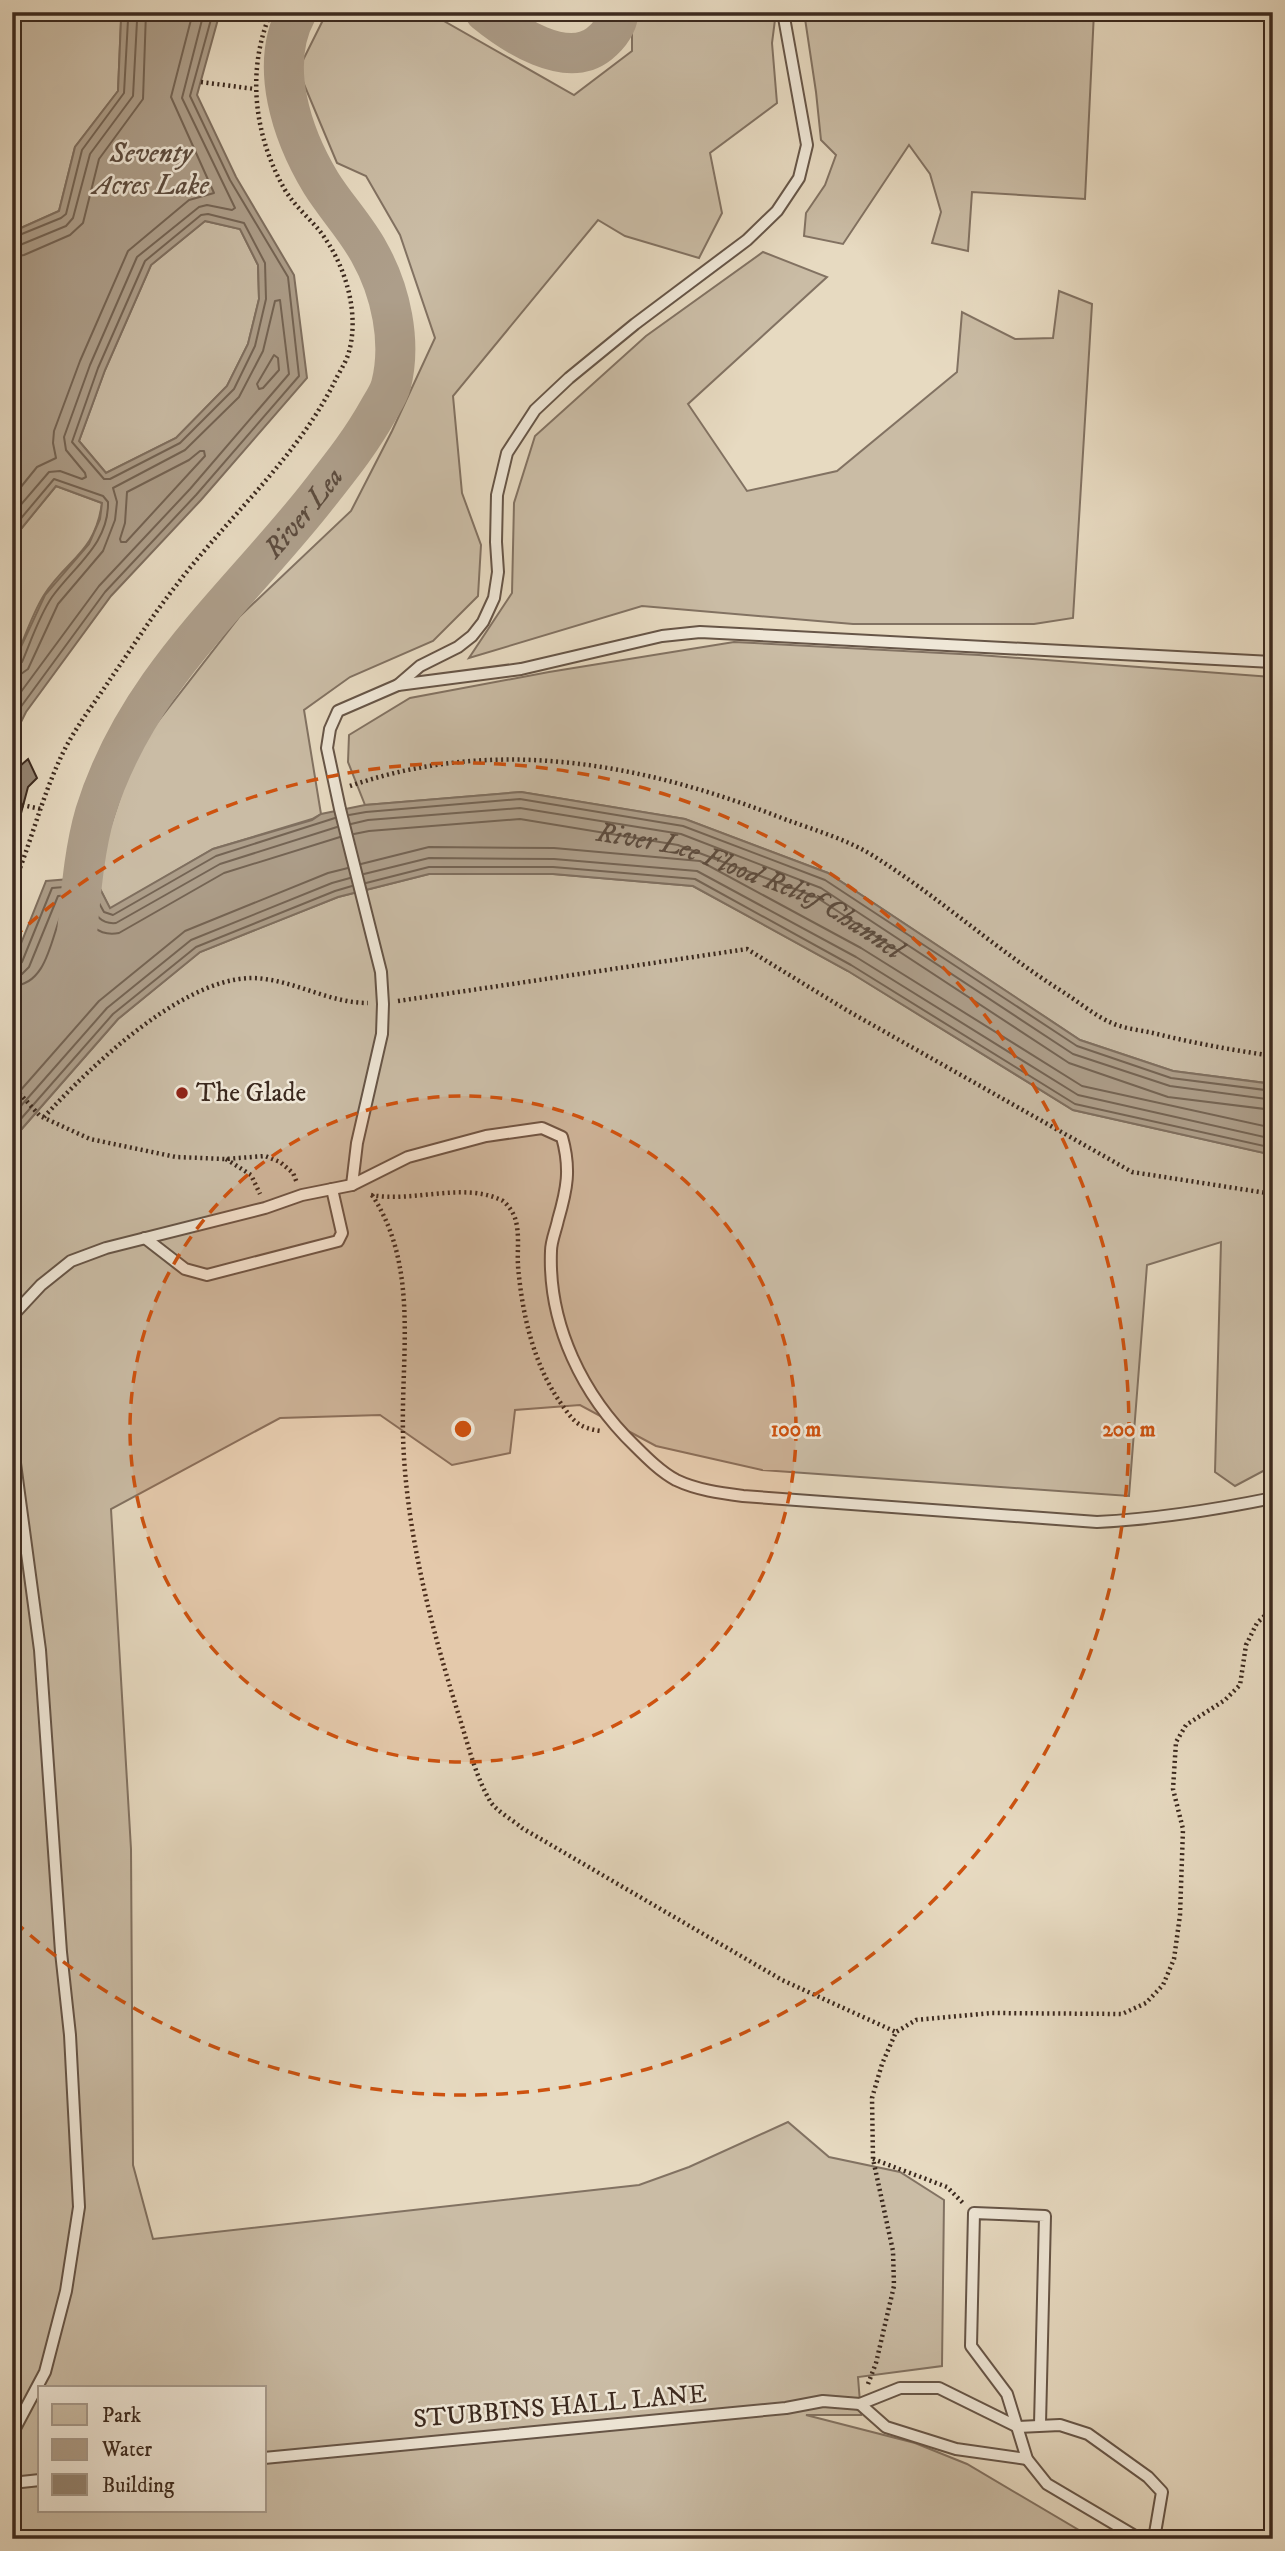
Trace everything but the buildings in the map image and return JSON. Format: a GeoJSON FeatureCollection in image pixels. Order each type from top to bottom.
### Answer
{"type":"FeatureCollection","features":[{"type":"Feature","properties":{"kind":"lane"},"geometry":{"type":"LineString","coordinates":[[398,685],[420,666],[458,647],[472,636],[483,622],[494,598],[498,572],[495,542],[497,495],[507,453],[536,410],[569,377],[747,240],[777,211],[799,178],[807,145],[783,12]]}},
{"type":"Feature","properties":{"kind":"lane"},"geometry":{"type":"LineString","coordinates":[[352,1185],[357,1143],[382,1034],[383,1004],[381,972],[327,748],[330,729],[338,711],[398,685],[521,669],[662,636],[700,632],[1273,662]]}},
{"type":"Feature","properties":{"kind":"lane"},"geometry":{"type":"LineString","coordinates":[[12,1320],[14,1314],[41,1284],[71,1261],[106,1248],[265,1208],[302,1195],[352,1185],[408,1157],[486,1136],[542,1128],[562,1137],[569,1160],[566,1192],[551,1248],[551,1280],[568,1350],[601,1409],[648,1459],[675,1479],[709,1491],[743,1496],[1097,1522],[1155,1519],[1213,1511],[1273,1497]]}},
{"type":"Feature","properties":{"kind":"lane"},"geometry":{"type":"LineString","coordinates":[[145,1238],[186,1269],[207,1275],[338,1241],[342,1233],[332,1189]]}},
{"type":"Feature","properties":{"kind":"lane"},"geometry":{"type":"LineString","coordinates":[[12,1441],[40,1650],[61,1952],[70,2035],[79,2207],[66,2291],[45,2372],[12,2434]]}},
{"type":"Feature","properties":{"kind":"lane"},"geometry":{"type":"LineString","coordinates":[[1040,2424],[1045,2216],[974,2213],[971,2346],[1007,2394],[1027,2459],[1047,2484],[1140,2539]]}},
{"type":"Feature","properties":{"kind":"lane"},"geometry":{"type":"LineString","coordinates":[[1027,2459],[956,2449],[886,2427],[860,2404],[900,2388],[939,2388],[1017,2427],[1060,2425],[1088,2434],[1148,2477],[1162,2492],[1154,2539]]}},
{"type":"Feature","properties":{"kind":"lane","name":"STUBBINS HALL LANE"},"geometry":{"type":"LineString","coordinates":[[266,2458],[786,2408],[823,2401],[860,2404]]}},
{"type":"Feature","properties":{"kind":"lane"},"geometry":{"type":"LineString","coordinates":[[12,2483],[38,2480]]}},
{"type":"Feature","properties":{"kind":"path"},"geometry":{"type":"LineString","coordinates":[[12,888],[61,757],[92,705],[174,588],[318,414],[348,355],[352,324],[349,290],[340,262],[321,232],[287,192],[269,159],[260,121],[255,89],[262,34],[271,12]]}},
{"type":"Feature","properties":{"kind":"path"},"geometry":{"type":"LineString","coordinates":[[201,82],[255,89]]}},
{"type":"Feature","properties":{"kind":"path"},"geometry":{"type":"LineString","coordinates":[[335,788],[345,788],[382,775],[420,767],[462,760],[505,759],[561,762],[614,769],[671,781],[746,804],[873,855],[999,948],[1112,1023],[1206,1046],[1273,1056]]}},
{"type":"Feature","properties":{"kind":"path"},"geometry":{"type":"LineString","coordinates":[[22,805],[41,809]]}},
{"type":"Feature","properties":{"kind":"path"},"geometry":{"type":"LineString","coordinates":[[42,1116],[72,1087],[170,1007],[214,986],[236,979],[263,978],[348,1003],[383,1004],[747,949],[848,1010],[1132,1172],[1273,1194]]}},
{"type":"Feature","properties":{"kind":"path"},"geometry":{"type":"LineString","coordinates":[[12,1085],[42,1116],[77,1134],[116,1146],[176,1157],[225,1159],[265,1156],[280,1162],[293,1173],[302,1195]]}},
{"type":"Feature","properties":{"kind":"path"},"geometry":{"type":"LineString","coordinates":[[225,1159],[251,1175],[265,1208]]}},
{"type":"Feature","properties":{"kind":"path"},"geometry":{"type":"LineString","coordinates":[[622,1434],[584,1429],[571,1418],[545,1379],[532,1343],[523,1303],[518,1265],[518,1233],[514,1215],[506,1203],[480,1193],[399,1198],[372,1195],[384,1213],[401,1270],[405,1303],[403,1438],[412,1524],[441,1659],[477,1770],[491,1804],[522,1828],[782,1980],[895,2032]]}},
{"type":"Feature","properties":{"kind":"path"},"geometry":{"type":"LineString","coordinates":[[860,2404],[876,2363],[894,2286],[893,2252],[873,2159],[872,2098],[895,2032],[916,2021],[992,2013],[1122,2014],[1146,2003],[1163,1985],[1174,1959],[1180,1915],[1183,1829],[1173,1789],[1176,1742],[1186,1725],[1225,1700],[1240,1685],[1246,1645],[1257,1623],[1273,1608]]}},
{"type":"Feature","properties":{"kind":"path"},"geometry":{"type":"LineString","coordinates":[[873,2159],[947,2188],[974,2213]]}},
{"type":"Feature","properties":{"kind":"green space"},"geometry":{"type":"Polygon","coordinates":[[[12,12],[118,12],[121,20],[118,91],[75,147],[59,211],[12,232],[12,12]]]}},
{"type":"Feature","properties":{"kind":"green space"},"geometry":{"type":"Polygon","coordinates":[[[327,12],[428,12],[574,95],[632,51],[632,12],[776,12],[772,43],[777,103],[710,153],[722,213],[699,258],[625,236],[598,220],[453,396],[462,493],[481,545],[478,596],[433,641],[350,677],[304,710],[321,814],[213,849],[110,909],[94,877],[135,751],[240,616],[351,511],[435,338],[400,235],[366,176],[337,163],[298,70],[327,12]]]}},
{"type":"Feature","properties":{"kind":"green space"},"geometry":{"type":"Polygon","coordinates":[[[804,12],[1094,12],[1085,199],[972,192],[968,251],[932,243],[941,212],[930,174],[909,145],[843,244],[804,236],[806,213],[825,185],[836,155],[821,140],[804,12]]]}},
{"type":"Feature","properties":{"kind":"green space"},"geometry":{"type":"Polygon","coordinates":[[[205,221],[240,229],[258,265],[259,299],[248,344],[227,386],[176,438],[106,473],[79,441],[105,370],[151,265],[205,221]]]}},
{"type":"Feature","properties":{"kind":"green space"},"geometry":{"type":"Polygon","coordinates":[[[763,252],[827,277],[688,404],[747,491],[837,471],[957,372],[962,312],[1015,339],[1053,338],[1059,291],[1092,304],[1073,618],[1034,624],[853,624],[642,606],[469,658],[512,593],[514,503],[535,436],[646,336],[763,252]]]}},
{"type":"Feature","properties":{"kind":"green space"},"geometry":{"type":"Polygon","coordinates":[[[56,486],[102,503],[98,520],[87,544],[44,595],[12,666],[12,540],[56,486]]]}},
{"type":"Feature","properties":{"kind":"green space"},"geometry":{"type":"Polygon","coordinates":[[[734,642],[979,655],[1273,677],[1273,1084],[1173,1071],[1080,1040],[828,873],[685,819],[521,792],[365,805],[348,762],[349,735],[410,698],[734,642]]]}},
{"type":"Feature","properties":{"kind":"green space"},"geometry":{"type":"Polygon","coordinates":[[[429,874],[553,874],[693,886],[848,971],[1073,1110],[1273,1155],[1273,1455],[1267,1469],[1235,1486],[1215,1472],[1221,1242],[1147,1265],[1129,1496],[762,1470],[656,1446],[580,1405],[515,1410],[510,1453],[452,1465],[380,1415],[280,1418],[111,1509],[131,1849],[133,2165],[153,2239],[639,2185],[689,2167],[788,2122],[829,2157],[900,2172],[944,2200],[942,2366],[858,2377],[861,2415],[806,2415],[915,2443],[967,2464],[1094,2539],[12,2539],[12,1140],[118,1019],[200,952],[338,897],[429,874]]]}},
{"type":"Feature","properties":{"kind":"water","name":"Seventy Acres Lake"},"geometry":{"type":"Polygon","coordinates":[[[118,12],[220,12],[197,95],[236,177],[294,275],[307,378],[201,500],[111,596],[26,712],[12,740],[12,666],[45,595],[89,544],[100,519],[102,503],[56,486],[12,540],[12,232],[59,211],[75,147],[118,91],[121,20],[118,12]],[[205,221],[151,265],[105,370],[79,441],[106,473],[176,438],[227,386],[248,344],[259,299],[258,265],[240,229],[205,221]]]}},
{"type":"Feature","properties":{"kind":"water","name":"River Lee Flood Relief Channel"},"geometry":{"type":"Polygon","coordinates":[[[521,792],[685,819],[828,873],[1080,1040],[1173,1071],[1273,1084],[1273,1155],[1073,1110],[848,971],[693,886],[553,874],[429,874],[338,897],[200,952],[118,1019],[12,1140],[12,966],[46,881],[94,877],[110,908],[213,849],[312,820],[321,814],[365,805],[521,792]]]}},
{"type":"Feature","properties":{"kind":"waterway","name":"River Lea"},"geometry":{"type":"LineString","coordinates":[[77,933],[91,827],[112,767],[134,724],[188,648],[347,458],[391,385],[395,334],[383,283],[364,243],[310,164],[287,99],[284,54],[297,12]]}},
{"type":"Feature","properties":{"kind":"waterway","name":"River Lea"},"geometry":{"type":"LineString","coordinates":[[485,12],[524,39],[556,51],[571,53],[586,51],[599,44],[612,30],[619,12]]}},
{"type":"Feature","properties":{"kind":"place","name":"The Glade"},"geometry":{"type":"Point","coordinates":[182,1093]}}]}
